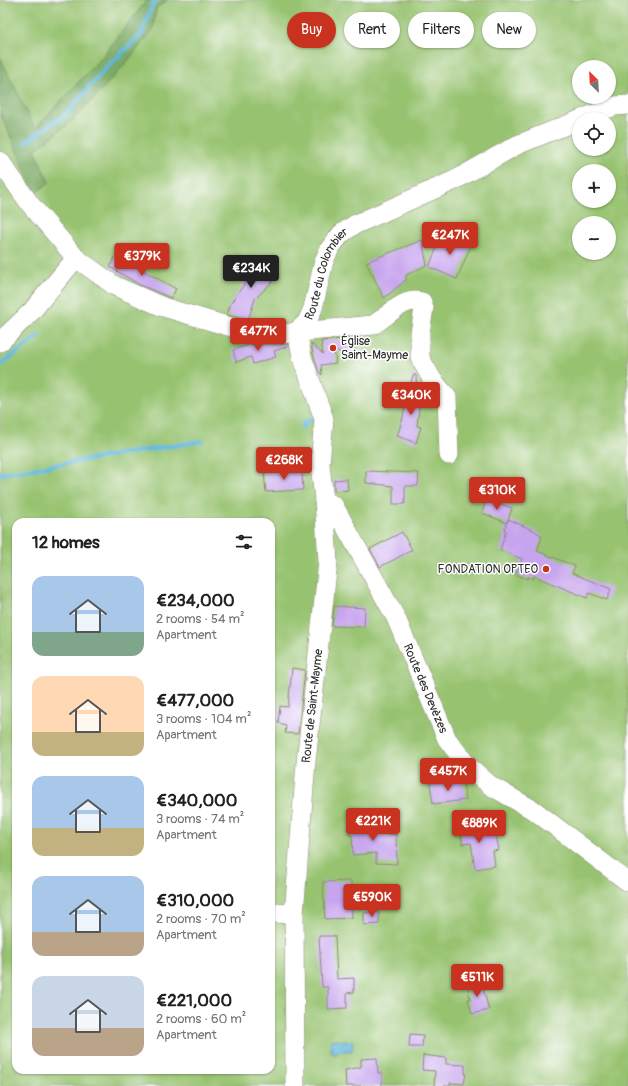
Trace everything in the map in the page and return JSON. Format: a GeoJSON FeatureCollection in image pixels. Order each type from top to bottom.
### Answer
{"type":"FeatureCollection","features":[{"type":"Feature","properties":{"kind":"street","name":"Route du Colombier"},"geometry":{"type":"LineString","coordinates":[[599,112],[615,106],[628,105]]}},
{"type":"Feature","properties":{"kind":"street","name":"Route du Colombier"},"geometry":{"type":"LineString","coordinates":[[0,161],[30,204],[76,258],[115,286],[163,307],[224,326],[257,334],[279,334],[297,331],[307,322],[313,308],[324,261],[330,248],[341,234],[354,225],[455,180],[517,145],[572,122]]}},
{"type":"Feature","properties":{"kind":"street"},"geometry":{"type":"LineString","coordinates":[[0,342],[32,312],[76,258]]}},
{"type":"Feature","properties":{"kind":"street"},"geometry":{"type":"LineString","coordinates":[[297,331],[380,319],[410,301],[422,302],[424,308],[420,333],[420,358],[432,379],[447,397],[449,455]]}},
{"type":"Feature","properties":{"kind":"street","name":"Route de Saint-Mayme"},"geometry":{"type":"LineString","coordinates":[[295,1086],[294,914],[306,762],[328,562],[320,464],[324,419],[302,358],[297,331]]}},
{"type":"Feature","properties":{"kind":"street","name":"Route des Devèzes"},"geometry":{"type":"LineString","coordinates":[[324,500],[334,506],[396,618],[448,739],[466,764],[491,786],[535,811],[628,882]]}},
{"type":"Feature","properties":{"kind":"street"},"geometry":{"type":"LineString","coordinates":[[275,913],[294,914]]}},
{"type":"Feature","properties":{"kind":"green space"},"geometry":{"type":"Polygon","coordinates":[[[0,0],[628,0],[628,1086],[0,1086],[0,0]]]}},
{"type":"Feature","properties":{"kind":"green space"},"geometry":{"type":"Polygon","coordinates":[[[147,0],[168,0],[156,8],[153,30],[120,70],[74,119],[35,150],[49,183],[35,193],[0,112],[0,57],[35,129],[103,56],[147,0]]]}},
{"type":"Feature","properties":{"kind":"water"},"geometry":{"type":"Polygon","coordinates":[[[331,1040],[353,1041],[352,1051],[339,1051],[337,1054],[334,1054],[331,1051],[331,1040]]]}},
{"type":"Feature","properties":{"kind":"building"},"geometry":{"type":"Polygon","coordinates":[[[443,232],[471,245],[457,279],[429,267],[443,232]]]}},
{"type":"Feature","properties":{"kind":"building"},"geometry":{"type":"Polygon","coordinates":[[[422,240],[427,265],[406,275],[406,280],[384,298],[366,262],[422,240]]]}},
{"type":"Feature","properties":{"kind":"building"},"geometry":{"type":"Polygon","coordinates":[[[116,255],[176,289],[171,298],[140,285],[110,267],[116,255]]]}},
{"type":"Feature","properties":{"kind":"building"},"geometry":{"type":"Polygon","coordinates":[[[260,258],[278,276],[255,299],[248,320],[227,315],[231,303],[245,283],[240,278],[260,258]]]}},
{"type":"Feature","properties":{"kind":"building","name":"Église Saint-Mayme"},"geometry":{"type":"Polygon","coordinates":[[[360,338],[353,346],[356,350],[349,357],[334,349],[336,363],[321,365],[322,375],[319,372],[311,343],[323,354],[321,341],[360,338]]]}},
{"type":"Feature","properties":{"kind":"building"},"geometry":{"type":"Polygon","coordinates":[[[252,344],[288,344],[289,346],[274,351],[276,357],[253,364],[251,357],[236,362],[233,350],[252,344]]]}},
{"type":"Feature","properties":{"kind":"building"},"geometry":{"type":"Polygon","coordinates":[[[413,375],[416,375],[417,400],[420,400],[417,426],[421,427],[416,443],[397,436],[413,375]]]}},
{"type":"Feature","properties":{"kind":"building"},"geometry":{"type":"Polygon","coordinates":[[[302,471],[303,490],[266,492],[264,473],[302,471]]]}},
{"type":"Feature","properties":{"kind":"building"},"geometry":{"type":"Polygon","coordinates":[[[366,471],[419,473],[418,486],[405,486],[405,504],[393,504],[393,486],[366,483],[366,471]]]}},
{"type":"Feature","properties":{"kind":"building"},"geometry":{"type":"Polygon","coordinates":[[[347,479],[348,490],[334,491],[334,480],[347,479]]]}},
{"type":"Feature","properties":{"kind":"building"},"geometry":{"type":"Polygon","coordinates":[[[486,499],[512,508],[507,523],[482,513],[486,499]]]}},
{"type":"Feature","properties":{"kind":"building","name":"FONDATION OPTEO"},"geometry":{"type":"Polygon","coordinates":[[[508,519],[535,531],[542,536],[537,551],[575,566],[572,573],[611,589],[607,600],[589,593],[587,598],[534,576],[533,579],[528,577],[527,579],[516,574],[522,559],[500,550],[508,519]]]}},
{"type":"Feature","properties":{"kind":"building"},"geometry":{"type":"Polygon","coordinates":[[[402,532],[412,550],[380,567],[370,549],[402,532]]]}},
{"type":"Feature","properties":{"kind":"building"},"geometry":{"type":"Polygon","coordinates":[[[334,606],[365,608],[364,627],[332,626],[334,606]]]}},
{"type":"Feature","properties":{"kind":"building"},"geometry":{"type":"Polygon","coordinates":[[[292,668],[305,670],[298,734],[285,733],[286,725],[278,723],[280,706],[288,707],[292,668]]]}},
{"type":"Feature","properties":{"kind":"building"},"geometry":{"type":"Polygon","coordinates":[[[462,779],[466,800],[433,804],[430,783],[462,779]]]}},
{"type":"Feature","properties":{"kind":"building"},"geometry":{"type":"Polygon","coordinates":[[[376,819],[378,834],[396,834],[397,864],[376,863],[376,853],[353,855],[352,835],[349,835],[348,825],[376,819]]]}},
{"type":"Feature","properties":{"kind":"building"},"geometry":{"type":"Polygon","coordinates":[[[474,819],[475,827],[485,825],[487,836],[496,835],[499,850],[493,851],[495,866],[475,869],[471,843],[462,844],[460,821],[474,819]]]}},
{"type":"Feature","properties":{"kind":"building"},"geometry":{"type":"Polygon","coordinates":[[[351,881],[352,918],[325,919],[323,882],[351,881]]]}},
{"type":"Feature","properties":{"kind":"building"},"geometry":{"type":"Polygon","coordinates":[[[379,912],[379,924],[364,925],[364,913],[379,912]]]}},
{"type":"Feature","properties":{"kind":"building"},"geometry":{"type":"Polygon","coordinates":[[[319,936],[335,936],[337,979],[354,978],[354,992],[347,993],[347,1008],[328,1009],[328,987],[322,987],[319,936]]]}},
{"type":"Feature","properties":{"kind":"building"},"geometry":{"type":"Polygon","coordinates":[[[481,981],[489,1010],[472,1014],[468,999],[470,999],[467,984],[481,981]]]}},
{"type":"Feature","properties":{"kind":"building"},"geometry":{"type":"Polygon","coordinates":[[[410,1034],[423,1035],[422,1047],[409,1047],[410,1034]]]}},
{"type":"Feature","properties":{"kind":"building"},"geometry":{"type":"Polygon","coordinates":[[[423,1055],[446,1058],[446,1064],[465,1065],[466,1073],[464,1084],[450,1083],[450,1086],[434,1086],[435,1071],[422,1070],[423,1055]]]}},
{"type":"Feature","properties":{"kind":"building"},"geometry":{"type":"Polygon","coordinates":[[[377,1058],[378,1073],[382,1073],[382,1086],[346,1086],[345,1070],[361,1067],[361,1059],[377,1058]]]}},
{"type":"Feature","properties":{"kind":"waterway"},"geometry":{"type":"LineString","coordinates":[[24,143],[66,114],[105,69],[141,35],[153,3],[158,0]]}},
{"type":"Feature","properties":{"kind":"waterway"},"geometry":{"type":"LineString","coordinates":[[0,365],[39,336]]}},
{"type":"Feature","properties":{"kind":"waterway"},"geometry":{"type":"LineString","coordinates":[[303,428],[303,423],[316,418]]}},
{"type":"Feature","properties":{"kind":"waterway"},"geometry":{"type":"LineString","coordinates":[[0,474],[202,441]]}},
{"type":"Feature","properties":{"kind":"place","name":"Église Saint-Mayme"},"geometry":{"type":"Point","coordinates":[333,348]}},
{"type":"Feature","properties":{"kind":"place","name":"FONDATION OPTEO"},"geometry":{"type":"Point","coordinates":[546,569]}}]}
